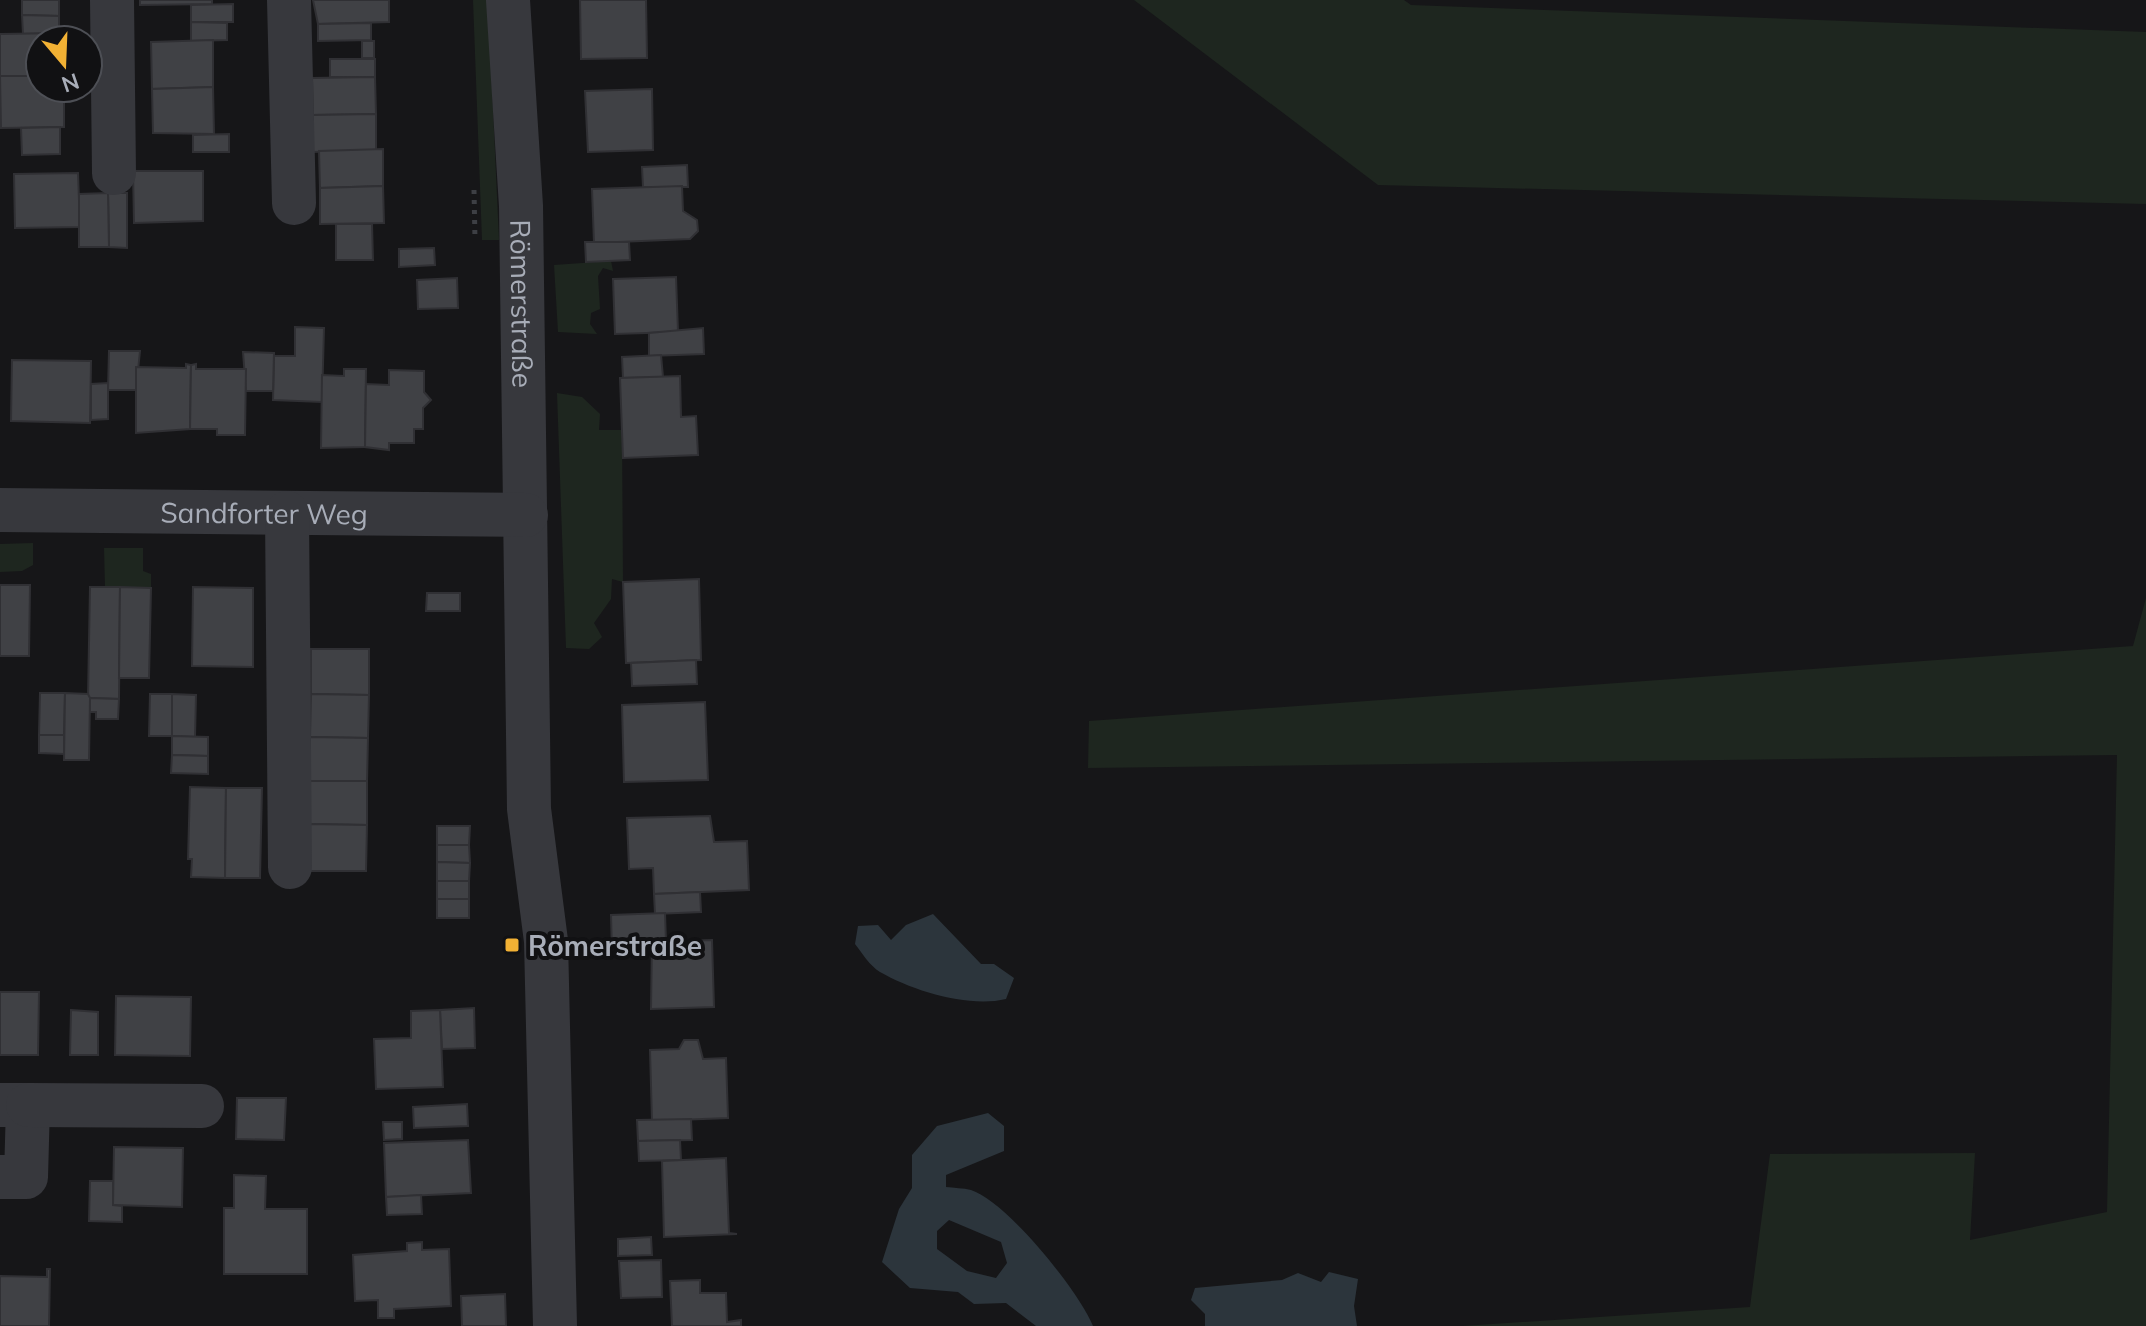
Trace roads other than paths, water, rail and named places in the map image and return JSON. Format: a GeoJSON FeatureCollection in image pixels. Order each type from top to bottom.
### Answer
{"type":"FeatureCollection","features":[{"type":"Feature","properties":{"kind":"street"},"geometry":{"type":"LineString","coordinates":[[112,0],[114,173]]}},
{"type":"Feature","properties":{"kind":"street"},"geometry":{"type":"LineString","coordinates":[[289,0],[294,203]]}},
{"type":"Feature","properties":{"kind":"street","name":"Römerstraße"},"geometry":{"type":"LineString","coordinates":[[508,0],[521,206],[529,809],[546,941],[555,1326]]}},
{"type":"Feature","properties":{"kind":"street","name":"Sandforter Weg"},"geometry":{"type":"LineString","coordinates":[[0,510],[526,515]]}},
{"type":"Feature","properties":{"kind":"street"},"geometry":{"type":"LineString","coordinates":[[287,513],[290,867]]}},
{"type":"Feature","properties":{"kind":"street"},"geometry":{"type":"LineString","coordinates":[[0,1177],[26,1177],[14,1105],[202,1106]]}},
{"type":"Feature","properties":{"kind":"place","name":"Römerstraße"},"geometry":{"type":"Point","coordinates":[512,945]}}]}
